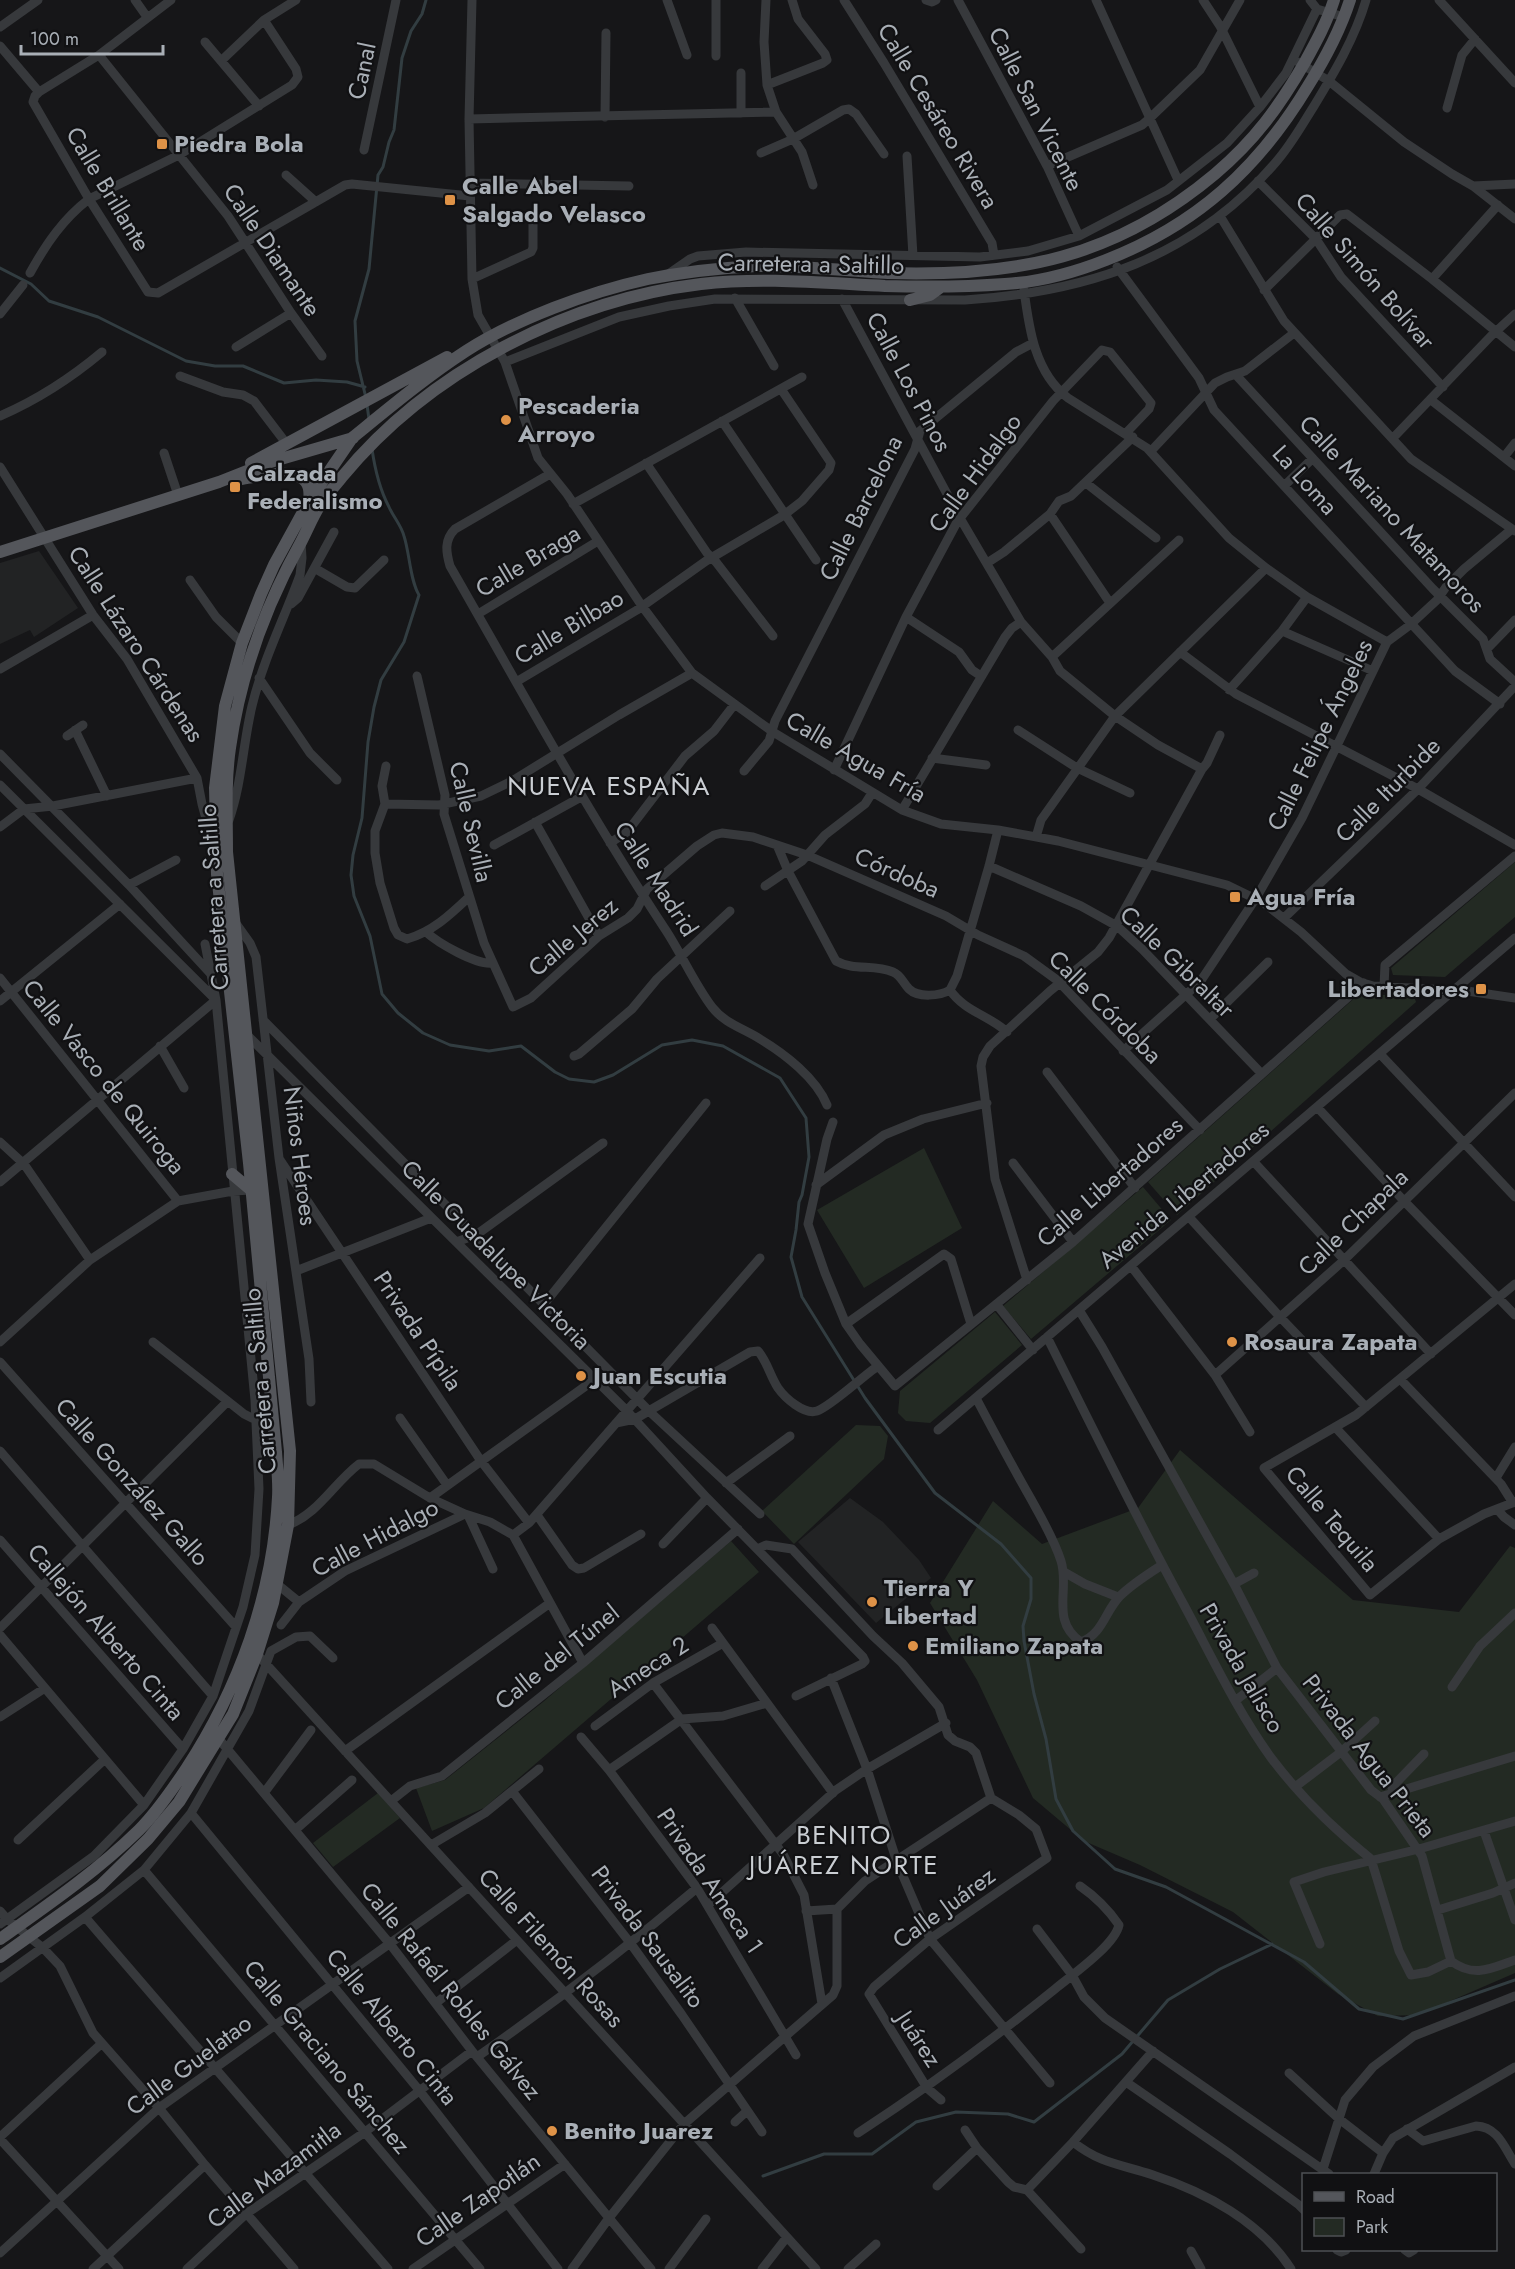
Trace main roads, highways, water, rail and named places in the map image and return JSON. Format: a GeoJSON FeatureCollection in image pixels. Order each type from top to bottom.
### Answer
{"type":"FeatureCollection","features":[{"type":"Feature","properties":{"kind":"main road","name":"Carretera a Saltillo"},"geometry":{"type":"LineString","coordinates":[[0,1939],[8,1924],[60,1897],[97,1860],[140,1829],[169,1794],[209,1733],[240,1668],[262,1598],[278,1496],[274,1423],[215,852],[215,788],[225,706],[242,643],[274,565],[309,501],[358,435],[407,386],[509,327],[588,296],[664,277],[699,271],[758,266],[890,273],[973,272],[1024,266],[1069,255],[1135,229],[1159,216],[1199,187],[1261,130],[1288,93],[1299,62],[1330,13],[1334,0]]}},
{"type":"Feature","properties":{"kind":"main road","name":"Carretera a Saltillo"},"geometry":{"type":"LineString","coordinates":[[0,1957],[100,1886],[148,1839],[179,1802],[233,1714],[257,1654],[273,1604],[288,1525],[290,1451],[227,852],[229,751],[237,706],[252,653],[272,597],[322,502],[367,448],[420,402],[498,349],[592,308],[650,292],[701,284],[759,279],[941,287],[1024,288],[1141,246],[1171,230],[1199,210],[1226,188],[1272,141],[1317,73],[1350,0]]}},
{"type":"Feature","properties":{"kind":"main road"},"geometry":{"type":"LineString","coordinates":[[910,300],[930,295],[941,287]]}},
{"type":"Feature","properties":{"kind":"main road"},"geometry":{"type":"LineString","coordinates":[[219,482],[353,408],[407,386]]}},
{"type":"Feature","properties":{"kind":"main road"},"geometry":{"type":"LineString","coordinates":[[0,552],[358,435],[384,432]]}},
{"type":"Feature","properties":{"kind":"main road"},"geometry":{"type":"LineString","coordinates":[[219,482],[285,473],[295,475],[309,486],[309,501]]}},
{"type":"Feature","properties":{"kind":"main road"},"geometry":{"type":"LineString","coordinates":[[232,1174],[251,1190]]}},
{"type":"Feature","properties":{"kind":"waterway"},"geometry":{"type":"LineString","coordinates":[[366,398],[357,361],[355,321],[369,269],[378,175],[383,167],[394,130],[402,58],[411,31],[422,14],[426,0]]}},
{"type":"Feature","properties":{"kind":"waterway"},"geometry":{"type":"LineString","coordinates":[[0,268],[31,284],[49,301],[98,317],[186,361],[215,366],[243,366],[284,383],[316,380],[347,382],[365,387]]}},
{"type":"Feature","properties":{"kind":"waterway"},"geometry":{"type":"LineString","coordinates":[[367,405],[369,419]]}},
{"type":"Feature","properties":{"kind":"waterway"},"geometry":{"type":"LineString","coordinates":[[372,449],[383,493],[404,536],[419,595],[404,642],[381,680],[374,707],[368,742],[362,818],[353,855],[351,875],[354,896],[370,936],[382,994],[398,1013],[423,1033],[450,1045],[489,1051],[521,1046],[555,1072],[569,1079],[594,1082],[613,1075],[662,1045],[692,1040],[723,1046],[780,1078],[806,1118],[809,1157],[799,1202],[791,1257],[802,1297],[865,1398],[935,1493],[1001,1544],[1031,1578],[1031,1599],[1023,1626],[1024,1641],[1034,1694],[1046,1739],[1056,1799],[1073,1831],[1115,1869],[1166,1887],[1304,1962],[1359,2009],[1403,2019],[1515,1980]]}},
{"type":"Feature","properties":{"kind":"waterway"},"geometry":{"type":"LineString","coordinates":[[763,2176],[824,2154],[872,2154],[916,2122],[956,2112],[1008,2114],[1034,2122],[1122,2054],[1168,2000],[1220,1969],[1272,1944]]}},
{"type":"Feature","properties":{"kind":"place","name":"Piedra Bola"},"geometry":{"type":"Point","coordinates":[162,144]}},
{"type":"Feature","properties":{"kind":"place","name":"Calle Abel Salgado Velasco"},"geometry":{"type":"Point","coordinates":[450,200]}},
{"type":"Feature","properties":{"kind":"place","name":"Pescaderia Arroyo"},"geometry":{"type":"Point","coordinates":[506,420]}},
{"type":"Feature","properties":{"kind":"place","name":"Calzada Federalismo"},"geometry":{"type":"Point","coordinates":[235,487]}},
{"type":"Feature","properties":{"kind":"place","name":"Agua Fría"},"geometry":{"type":"Point","coordinates":[1235,897]}},
{"type":"Feature","properties":{"kind":"place","name":"Libertadores"},"geometry":{"type":"Point","coordinates":[1481,989]}},
{"type":"Feature","properties":{"kind":"place","name":"Rosaura Zapata"},"geometry":{"type":"Point","coordinates":[1232,1342]}},
{"type":"Feature","properties":{"kind":"place","name":"Juan Escutia"},"geometry":{"type":"Point","coordinates":[581,1376]}},
{"type":"Feature","properties":{"kind":"place","name":"Tierra Y Libertad"},"geometry":{"type":"Point","coordinates":[872,1602]}},
{"type":"Feature","properties":{"kind":"place","name":"Emiliano Zapata"},"geometry":{"type":"Point","coordinates":[913,1646]}},
{"type":"Feature","properties":{"kind":"place","name":"Benito Juarez"},"geometry":{"type":"Point","coordinates":[552,2131]}},
{"type":"Feature","properties":{"kind":"district","name":"NUEVA ESPAÑA"},"geometry":{"type":"Point","coordinates":[609,786]}},
{"type":"Feature","properties":{"kind":"district","name":"BENITO JUÁREZ NORTE"},"geometry":{"type":"Point","coordinates":[844,1850]}}]}
